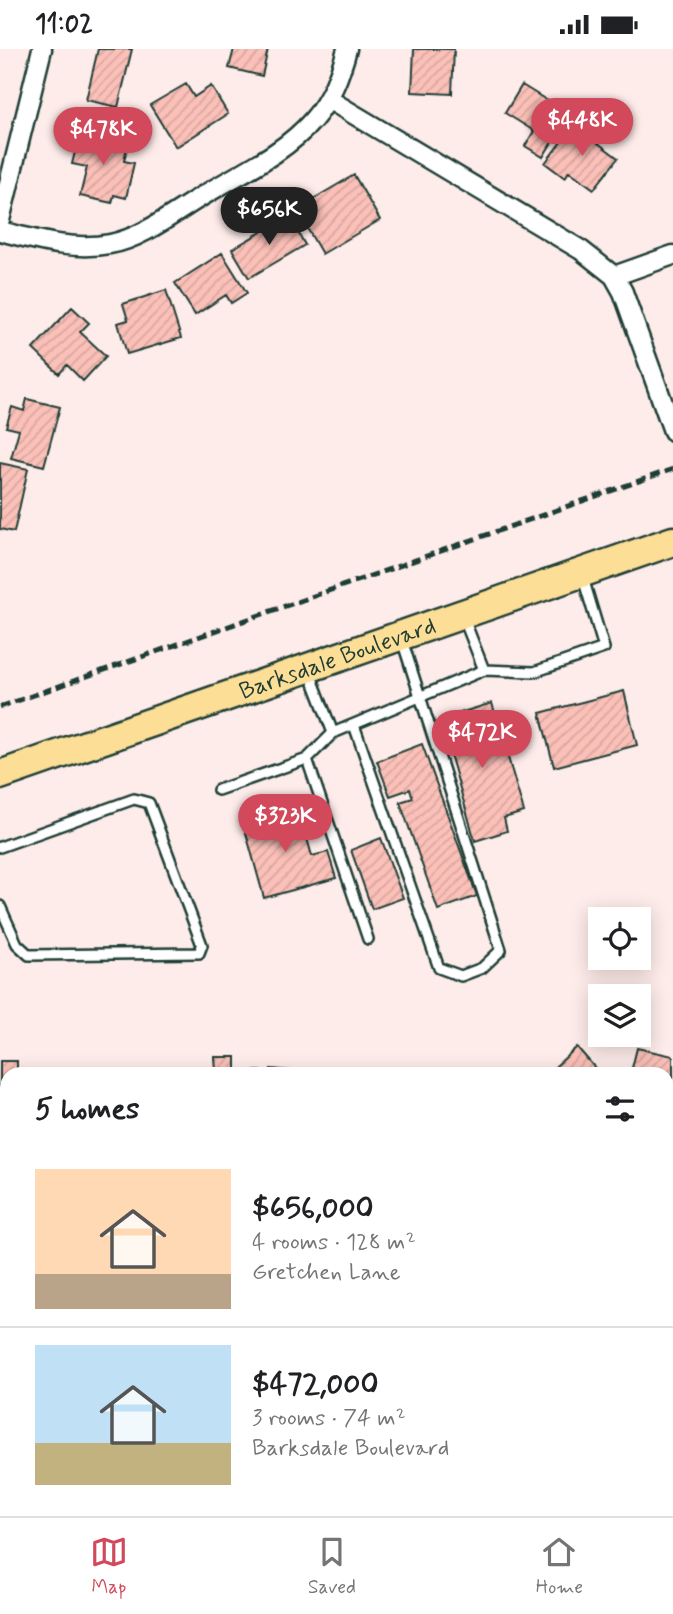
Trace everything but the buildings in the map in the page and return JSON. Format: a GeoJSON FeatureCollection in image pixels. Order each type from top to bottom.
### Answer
{"type":"FeatureCollection","features":[{"type":"Feature","properties":{"kind":"main road","name":"Barksdale Boulevard"},"geometry":{"type":"LineString","coordinates":[[0,775],[673,541]]}},
{"type":"Feature","properties":{"kind":"street"},"geometry":{"type":"LineString","coordinates":[[0,220],[42,49]]}},
{"type":"Feature","properties":{"kind":"street"},"geometry":{"type":"LineString","coordinates":[[0,231],[65,246],[113,244],[130,237],[296,138],[312,122],[328,99],[340,75],[347,49]]}},
{"type":"Feature","properties":{"kind":"street"},"geometry":{"type":"LineString","coordinates":[[328,99],[581,250],[614,276],[631,313],[673,431]]}},
{"type":"Feature","properties":{"kind":"street"},"geometry":{"type":"LineString","coordinates":[[614,276],[673,255]]}},
{"type":"Feature","properties":{"kind":"lane"},"geometry":{"type":"LineString","coordinates":[[218,790],[307,759],[333,733],[484,670],[534,672],[604,647],[581,573]]}},
{"type":"Feature","properties":{"kind":"lane"},"geometry":{"type":"LineString","coordinates":[[463,616],[484,670]]}},
{"type":"Feature","properties":{"kind":"lane"},"geometry":{"type":"LineString","coordinates":[[354,725],[439,968],[461,976],[482,968],[501,950],[400,635]]}},
{"type":"Feature","properties":{"kind":"lane"},"geometry":{"type":"LineString","coordinates":[[308,668],[333,733]]}},
{"type":"Feature","properties":{"kind":"lane"},"geometry":{"type":"LineString","coordinates":[[307,759],[368,939]]}},
{"type":"Feature","properties":{"kind":"lane"},"geometry":{"type":"LineString","coordinates":[[0,847],[134,799],[142,799],[149,803],[202,945],[199,953],[29,955],[17,944],[0,906]]}},
{"type":"Feature","properties":{"kind":"railway"},"geometry":{"type":"LineString","coordinates":[[0,707],[673,469]]}}]}
